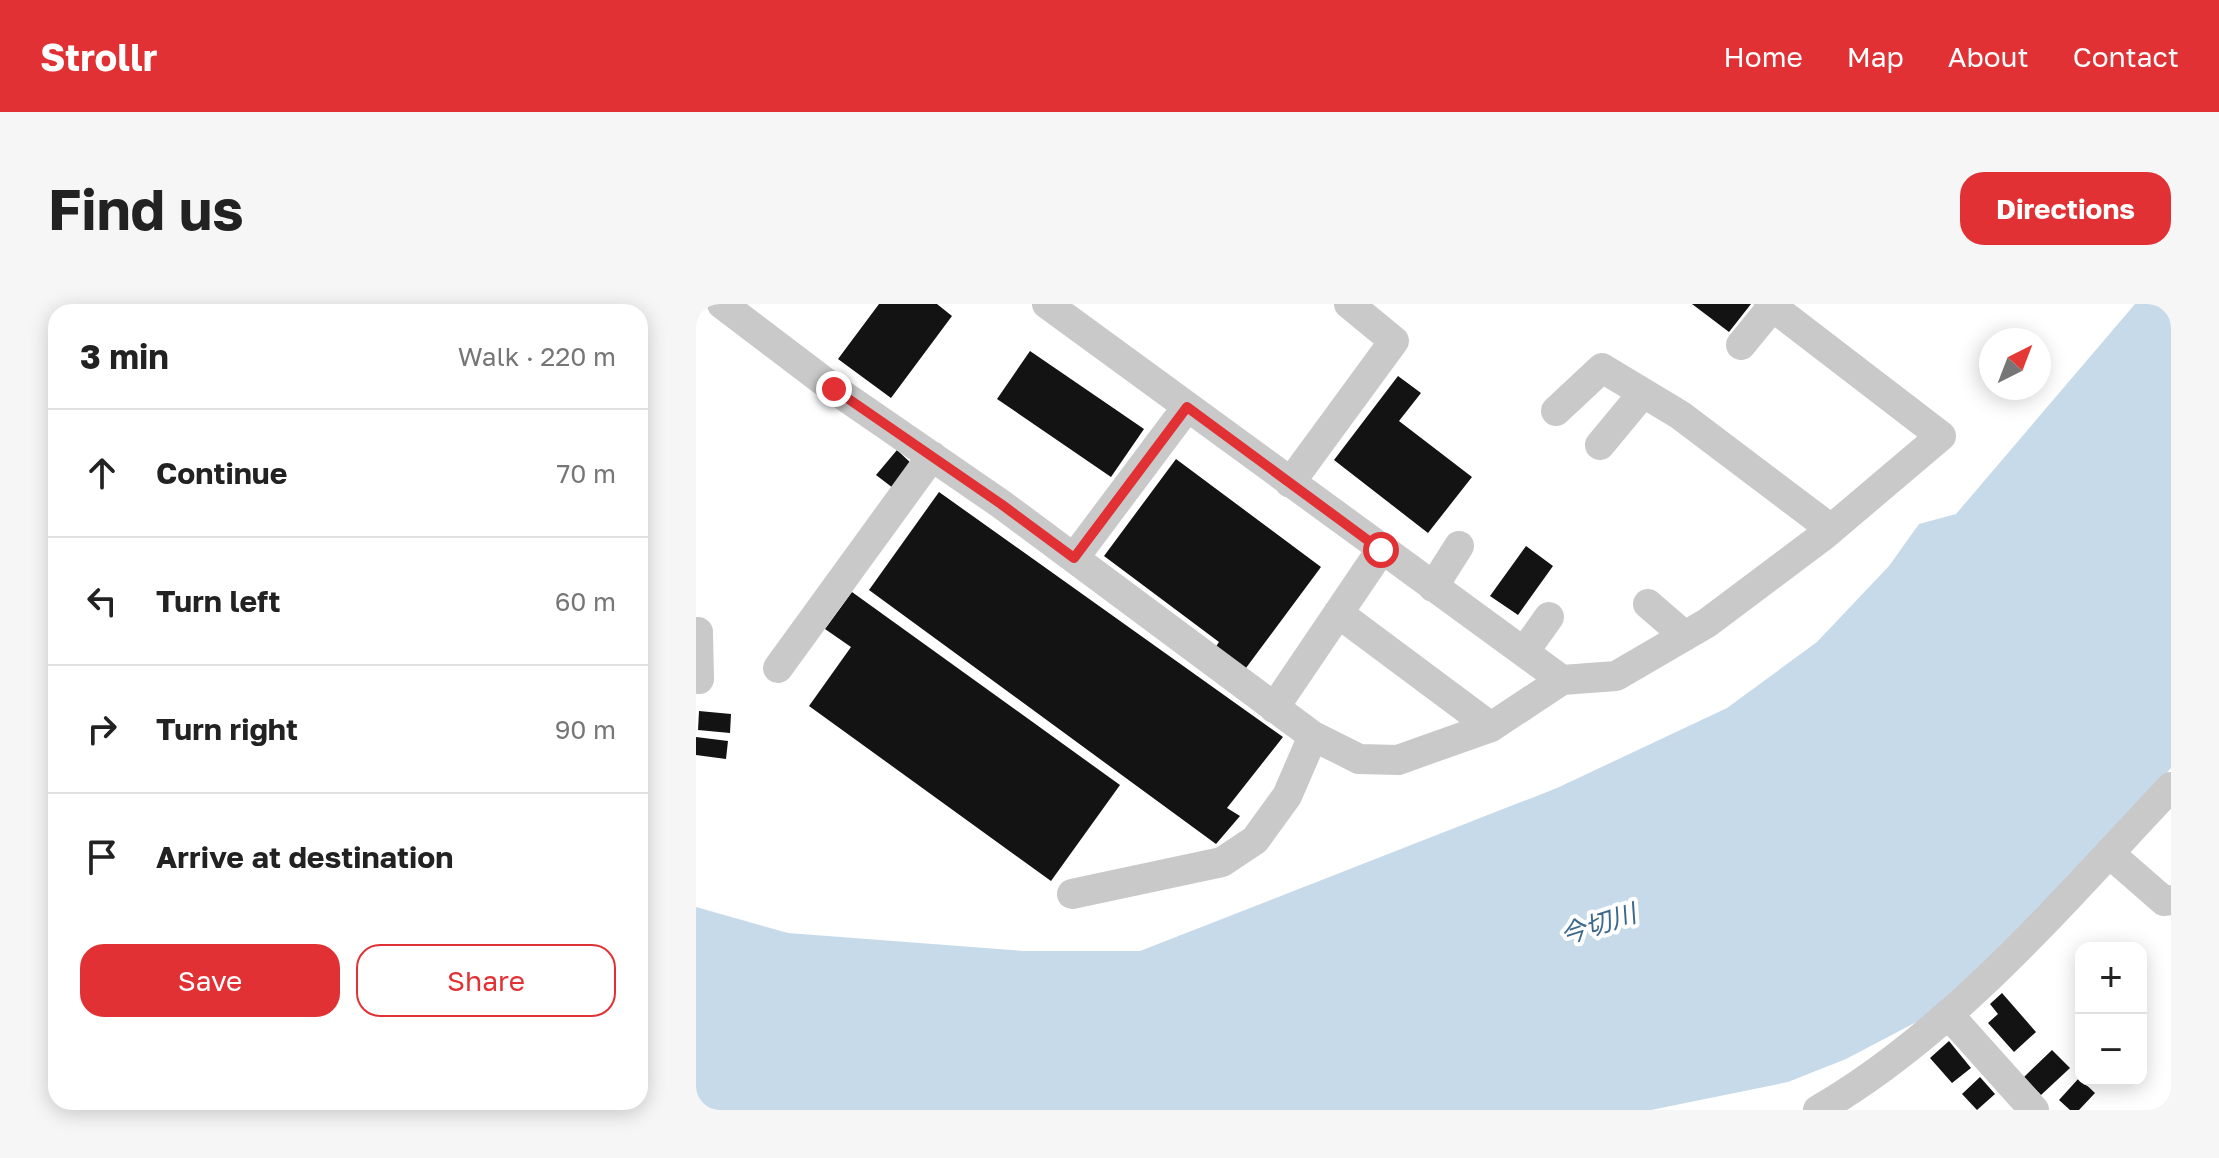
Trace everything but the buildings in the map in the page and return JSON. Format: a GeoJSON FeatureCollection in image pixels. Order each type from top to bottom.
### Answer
{"type":"FeatureCollection","features":[{"type":"Feature","properties":{"kind":"street"},"geometry":{"type":"LineString","coordinates":[[722,304],[784,353],[1074,558],[1313,736],[1359,759],[1398,760],[1491,727],[1562,680],[1616,676],[1707,623],[1831,529],[1941,436],[1771,305],[1741,345]]}},
{"type":"Feature","properties":{"kind":"street"},"geometry":{"type":"LineString","coordinates":[[1047,304],[1562,680]]}},
{"type":"Feature","properties":{"kind":"street"},"geometry":{"type":"LineString","coordinates":[[1290,483],[1394,341],[1349,304]]}},
{"type":"Feature","properties":{"kind":"street"},"geometry":{"type":"LineString","coordinates":[[1556,411],[1602,368],[1643,393],[1691,409],[1831,529]]}},
{"type":"Feature","properties":{"kind":"street"},"geometry":{"type":"LineString","coordinates":[[1600,445],[1643,393]]}},
{"type":"Feature","properties":{"kind":"street"},"geometry":{"type":"LineString","coordinates":[[1074,558],[1187,407]]}},
{"type":"Feature","properties":{"kind":"street"},"geometry":{"type":"LineString","coordinates":[[778,668],[932,456]]}},
{"type":"Feature","properties":{"kind":"street"},"geometry":{"type":"LineString","coordinates":[[1433,587],[1459,546]]}},
{"type":"Feature","properties":{"kind":"street"},"geometry":{"type":"LineString","coordinates":[[1274,708],[1381,550]]}},
{"type":"Feature","properties":{"kind":"street"},"geometry":{"type":"LineString","coordinates":[[1648,604],[1685,636]]}},
{"type":"Feature","properties":{"kind":"street"},"geometry":{"type":"LineString","coordinates":[[1338,613],[1491,727]]}},
{"type":"Feature","properties":{"kind":"street"},"geometry":{"type":"LineString","coordinates":[[1524,652],[1549,617]]}},
{"type":"Feature","properties":{"kind":"street"},"geometry":{"type":"LineString","coordinates":[[696,632],[699,679]]}},
{"type":"Feature","properties":{"kind":"street"},"geometry":{"type":"LineString","coordinates":[[1072,894],[1222,862],[1255,840],[1287,796],[1313,736]]}},
{"type":"Feature","properties":{"kind":"street"},"geometry":{"type":"LineString","coordinates":[[1818,1110],[1875,1074],[1948,1014],[2029,936],[2171,787]]}},
{"type":"Feature","properties":{"kind":"street"},"geometry":{"type":"LineString","coordinates":[[2109,853],[2164,901],[2171,900]]}},
{"type":"Feature","properties":{"kind":"street"},"geometry":{"type":"LineString","coordinates":[[1948,1014],[2016,1104]]}},
{"type":"Feature","properties":{"kind":"path"},"geometry":{"type":"LineString","coordinates":[[2164,1110],[2171,1099]]}},
{"type":"Feature","properties":{"kind":"water","name":"今切川"},"geometry":{"type":"Polygon","coordinates":[[[2135,304],[2171,304],[2171,768],[2119,827],[1945,1007],[1846,1059],[1788,1082],[1651,1110],[696,1110],[696,907],[788,933],[1024,951],[1140,951],[1557,788],[1727,708],[1817,642],[1889,566],[1919,524],[1956,514],[2135,304]]]}},
{"type":"Feature","properties":{"kind":"route"},"geometry":{"type":"LineString","coordinates":[[834,389],[1074,558],[1187,407],[1381,550]]}}]}
